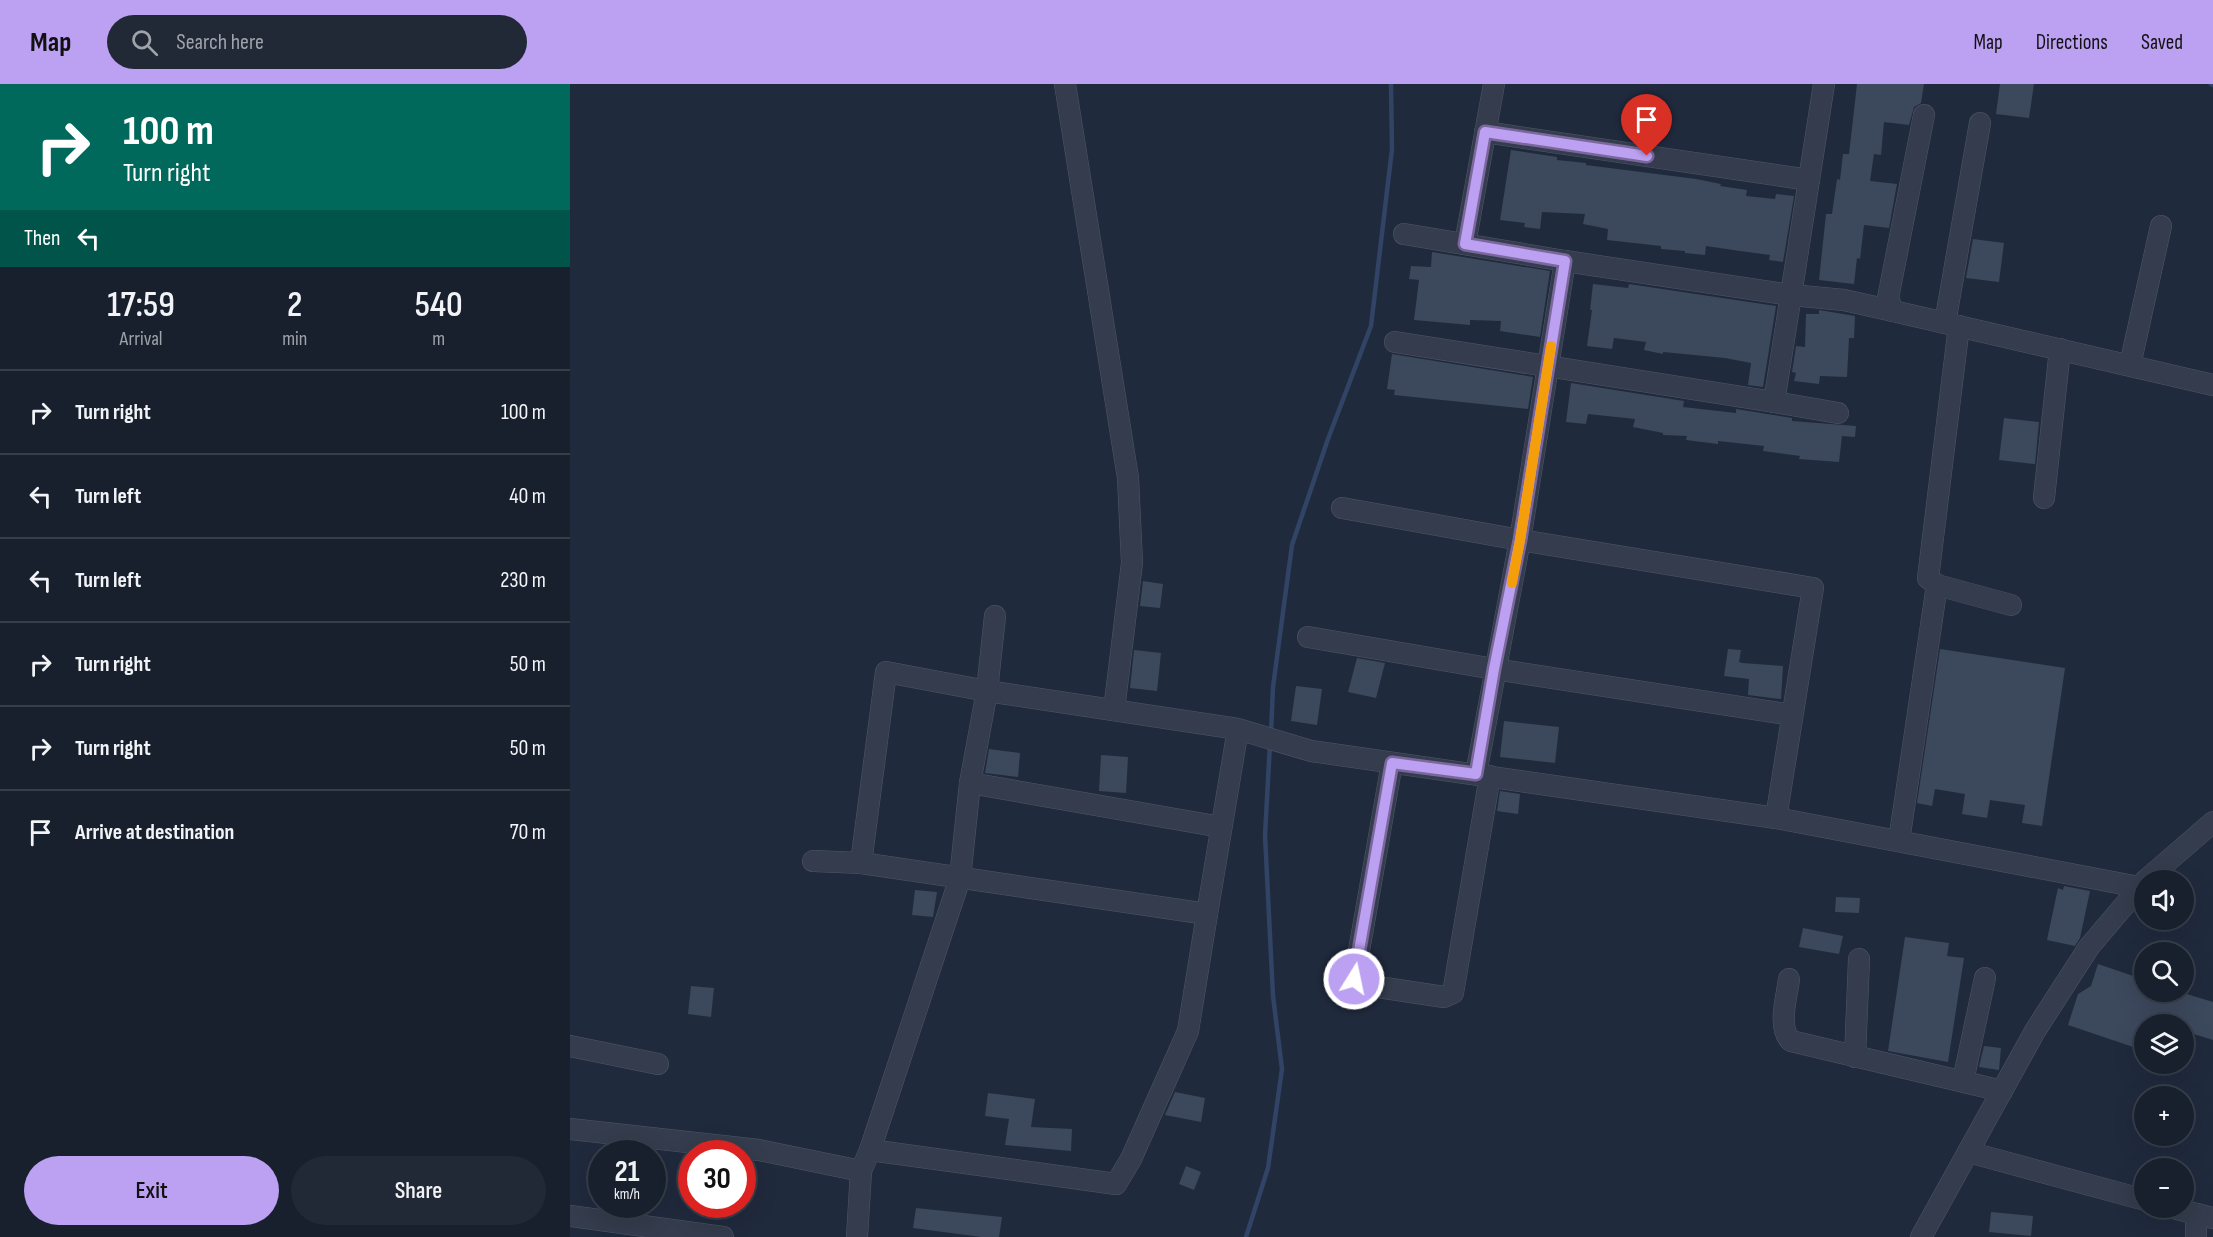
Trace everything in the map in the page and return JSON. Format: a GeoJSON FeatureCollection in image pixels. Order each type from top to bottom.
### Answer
{"type":"FeatureCollection","features":[{"type":"Feature","properties":{"kind":"street"},"geometry":{"type":"LineString","coordinates":[[1065,84],[1128,478],[1132,563],[1114,710]]}},
{"type":"Feature","properties":{"kind":"street"},"geometry":{"type":"LineString","coordinates":[[1465,244],[1494,84]]}},
{"type":"Feature","properties":{"kind":"street"},"geometry":{"type":"LineString","coordinates":[[1774,402],[1824,84]]}},
{"type":"Feature","properties":{"kind":"street"},"geometry":{"type":"LineString","coordinates":[[1893,311],[1888,298],[1924,115]]}},
{"type":"Feature","properties":{"kind":"street"},"geometry":{"type":"LineString","coordinates":[[1980,123],[1952,325],[1928,578],[1936,585],[2011,605]]}},
{"type":"Feature","properties":{"kind":"street"},"geometry":{"type":"LineString","coordinates":[[1485,132],[1809,180]]}},
{"type":"Feature","properties":{"kind":"street"},"geometry":{"type":"LineString","coordinates":[[2130,365],[2161,226]]}},
{"type":"Feature","properties":{"kind":"street"},"geometry":{"type":"LineString","coordinates":[[1404,234],[1791,295],[1844,300],[2213,385]]}},
{"type":"Feature","properties":{"kind":"street"},"geometry":{"type":"LineString","coordinates":[[1392,763],[1354,979],[1365,985],[1444,997],[1453,993],[1483,775],[1494,669],[1520,540],[1565,261]]}},
{"type":"Feature","properties":{"kind":"street"},"geometry":{"type":"LineString","coordinates":[[1395,342],[1838,413]]}},
{"type":"Feature","properties":{"kind":"street"},"geometry":{"type":"LineString","coordinates":[[2044,498],[2060,350]]}},
{"type":"Feature","properties":{"kind":"street"},"geometry":{"type":"LineString","coordinates":[[1342,508],[1813,588],[1776,818]]}},
{"type":"Feature","properties":{"kind":"street"},"geometry":{"type":"LineString","coordinates":[[1899,841],[1936,585]]}},
{"type":"Feature","properties":{"kind":"street"},"geometry":{"type":"LineString","coordinates":[[857,1237],[861,1171],[870,1150],[960,878],[970,783],[987,691],[995,616]]}},
{"type":"Feature","properties":{"kind":"street"},"geometry":{"type":"LineString","coordinates":[[1308,637],[1494,669],[1792,715]]}},
{"type":"Feature","properties":{"kind":"street"},"geometry":{"type":"LineString","coordinates":[[861,864],[886,672],[987,691],[1238,729],[1311,751],[1776,818],[2134,881]]}},
{"type":"Feature","properties":{"kind":"street"},"geometry":{"type":"LineString","coordinates":[[870,1150],[1116,1184],[1131,1160],[1188,1031],[1238,729]]}},
{"type":"Feature","properties":{"kind":"street"},"geometry":{"type":"LineString","coordinates":[[970,783],[1221,827]]}},
{"type":"Feature","properties":{"kind":"street"},"geometry":{"type":"LineString","coordinates":[[2158,870],[2213,822]]}},
{"type":"Feature","properties":{"kind":"street"},"geometry":{"type":"LineString","coordinates":[[813,861],[861,864],[1207,914]]}},
{"type":"Feature","properties":{"kind":"street"},"geometry":{"type":"LineString","coordinates":[[1921,1237],[2035,1031],[2089,946],[2134,894]]}},
{"type":"Feature","properties":{"kind":"street"},"geometry":{"type":"LineString","coordinates":[[1855,1057],[1859,959]]}},
{"type":"Feature","properties":{"kind":"street"},"geometry":{"type":"LineString","coordinates":[[1963,1081],[1986,978]]}},
{"type":"Feature","properties":{"kind":"street"},"geometry":{"type":"LineString","coordinates":[[1789,979],[1783,1028],[1791,1041],[2002,1091]]}},
{"type":"Feature","properties":{"kind":"street"},"geometry":{"type":"LineString","coordinates":[[570,1046],[658,1064]]}},
{"type":"Feature","properties":{"kind":"street"},"geometry":{"type":"LineString","coordinates":[[570,1129],[759,1150],[861,1171]]}},
{"type":"Feature","properties":{"kind":"street"},"geometry":{"type":"LineString","coordinates":[[1968,1152],[2134,1197]]}},
{"type":"Feature","properties":{"kind":"street"},"geometry":{"type":"LineString","coordinates":[[570,1216],[723,1237]]}},
{"type":"Feature","properties":{"kind":"street"},"geometry":{"type":"LineString","coordinates":[[2196,1237],[2205,1216]]}},
{"type":"Feature","properties":{"kind":"building"},"geometry":{"type":"Polygon","coordinates":[[[1857,84],[1924,84],[1921,103],[1914,107],[1909,125],[1884,122],[1881,155],[1874,154],[1870,181],[1897,184],[1889,228],[1864,225],[1854,284],[1819,280],[1826,214],[1832,214],[1843,154],[1849,154],[1857,84]]]}},
{"type":"Feature","properties":{"kind":"building"},"geometry":{"type":"Polygon","coordinates":[[[2000,84],[2034,84],[2029,118],[1996,114],[2000,84]]]}},
{"type":"Feature","properties":{"kind":"building"},"geometry":{"type":"Polygon","coordinates":[[[1511,150],[1557,157],[1557,160],[1586,163],[1586,165],[1696,179],[1747,190],[1746,196],[1775,199],[1776,194],[1794,196],[1783,262],[1769,260],[1770,255],[1706,246],[1705,255],[1661,249],[1661,246],[1607,240],[1608,229],[1583,224],[1585,214],[1542,212],[1540,229],[1524,227],[1525,223],[1500,220],[1511,150]]]}},
{"type":"Feature","properties":{"kind":"building"},"geometry":{"type":"Polygon","coordinates":[[[1973,239],[2004,243],[1999,282],[1966,278],[1973,239]]]}},
{"type":"Feature","properties":{"kind":"building"},"geometry":{"type":"Polygon","coordinates":[[[1432,252],[1550,271],[1540,337],[1500,331],[1501,321],[1470,320],[1470,325],[1414,320],[1419,280],[1409,279],[1411,266],[1431,267],[1432,252]]]}},
{"type":"Feature","properties":{"kind":"building"},"geometry":{"type":"Polygon","coordinates":[[[1593,284],[1628,288],[1629,284],[1776,306],[1763,387],[1748,385],[1751,363],[1725,358],[1663,352],[1663,354],[1644,350],[1646,342],[1614,338],[1612,349],[1587,346],[1593,284]]]}},
{"type":"Feature","properties":{"kind":"building"},"geometry":{"type":"Polygon","coordinates":[[[1819,310],[1855,316],[1854,338],[1849,338],[1847,377],[1820,376],[1819,384],[1794,381],[1796,373],[1792,372],[1796,346],[1805,347],[1806,314],[1819,314],[1819,310]]]}},
{"type":"Feature","properties":{"kind":"building"},"geometry":{"type":"Polygon","coordinates":[[[1392,354],[1533,377],[1528,409],[1394,395],[1395,390],[1387,389],[1392,354]]]}},
{"type":"Feature","properties":{"kind":"building"},"geometry":{"type":"Polygon","coordinates":[[[1571,383],[1684,401],[1683,407],[1736,413],[1736,409],[1792,418],[1792,421],[1856,426],[1855,437],[1842,436],[1839,462],[1799,459],[1800,456],[1763,451],[1764,446],[1686,440],[1687,436],[1663,435],[1663,433],[1633,427],[1635,419],[1588,414],[1586,424],[1566,422],[1571,383]]]}},
{"type":"Feature","properties":{"kind":"building"},"geometry":{"type":"Polygon","coordinates":[[[2004,418],[2039,422],[2035,464],[1999,460],[2004,418]]]}},
{"type":"Feature","properties":{"kind":"building"},"geometry":{"type":"Polygon","coordinates":[[[1143,581],[1163,584],[1160,608],[1140,606],[1143,581]]]}},
{"type":"Feature","properties":{"kind":"building"},"geometry":{"type":"Polygon","coordinates":[[[1728,649],[1741,650],[1739,662],[1742,663],[1783,666],[1781,699],[1748,695],[1749,679],[1724,676],[1728,649]]]}},
{"type":"Feature","properties":{"kind":"building"},"geometry":{"type":"Polygon","coordinates":[[[1940,649],[2065,668],[2042,826],[2022,823],[2025,805],[1990,800],[1987,818],[1962,814],[1965,794],[1935,789],[1932,806],[1917,803],[1940,649]]]}},
{"type":"Feature","properties":{"kind":"building"},"geometry":{"type":"Polygon","coordinates":[[[1134,650],[1161,653],[1157,691],[1130,688],[1134,650]]]}},
{"type":"Feature","properties":{"kind":"building"},"geometry":{"type":"Polygon","coordinates":[[[1357,658],[1385,663],[1376,698],[1348,692],[1357,658]]]}},
{"type":"Feature","properties":{"kind":"building"},"geometry":{"type":"Polygon","coordinates":[[[1296,686],[1322,689],[1317,725],[1291,721],[1296,686]]]}},
{"type":"Feature","properties":{"kind":"building"},"geometry":{"type":"Polygon","coordinates":[[[1504,721],[1559,727],[1555,763],[1500,757],[1504,721]]]}},
{"type":"Feature","properties":{"kind":"building"},"geometry":{"type":"Polygon","coordinates":[[[989,749],[1020,753],[1018,777],[985,773],[989,749]]]}},
{"type":"Feature","properties":{"kind":"building"},"geometry":{"type":"Polygon","coordinates":[[[1101,755],[1128,757],[1126,793],[1099,791],[1101,755]]]}},
{"type":"Feature","properties":{"kind":"building"},"geometry":{"type":"Polygon","coordinates":[[[1500,791],[1520,794],[1518,814],[1497,811],[1500,791]]]}},
{"type":"Feature","properties":{"kind":"building"},"geometry":{"type":"Polygon","coordinates":[[[2064,886],[2090,891],[2080,938],[2075,946],[2047,940],[2058,888],[2063,890],[2064,886]]]}},
{"type":"Feature","properties":{"kind":"building"},"geometry":{"type":"Polygon","coordinates":[[[915,890],[937,892],[933,917],[912,915],[915,890]]]}},
{"type":"Feature","properties":{"kind":"building"},"geometry":{"type":"Polygon","coordinates":[[[1836,897],[1860,898],[1859,913],[1835,912],[1836,897]]]}},
{"type":"Feature","properties":{"kind":"building"},"geometry":{"type":"Polygon","coordinates":[[[1803,928],[1843,936],[1839,954],[1799,947],[1803,928]]]}},
{"type":"Feature","properties":{"kind":"building"},"geometry":{"type":"Polygon","coordinates":[[[1905,937],[1949,943],[1947,956],[1964,958],[1948,1062],[1888,1051],[1905,937]]]}},
{"type":"Feature","properties":{"kind":"building"},"geometry":{"type":"Polygon","coordinates":[[[2098,964],[2134,976],[2134,1002],[2194,1002],[2194,996],[2213,1002],[2213,1040],[2194,1034],[2194,1014],[2134,1014],[2134,1047],[2068,1025],[2078,994],[2091,986],[2098,964]]]}},
{"type":"Feature","properties":{"kind":"building"},"geometry":{"type":"Polygon","coordinates":[[[691,986],[714,988],[711,1017],[688,1014],[691,986]]]}},
{"type":"Feature","properties":{"kind":"building"},"geometry":{"type":"Polygon","coordinates":[[[1984,1046],[2001,1048],[1999,1070],[1979,1067],[1984,1046]]]}},
{"type":"Feature","properties":{"kind":"building"},"geometry":{"type":"Polygon","coordinates":[[[1175,1092],[1205,1098],[1201,1122],[1165,1115],[1175,1092]]]}},
{"type":"Feature","properties":{"kind":"building"},"geometry":{"type":"Polygon","coordinates":[[[988,1093],[1035,1099],[1031,1127],[1072,1129],[1071,1151],[1005,1145],[1009,1119],[985,1116],[988,1093]]]}},
{"type":"Feature","properties":{"kind":"building"},"geometry":{"type":"Polygon","coordinates":[[[1186,1166],[1201,1172],[1194,1190],[1179,1184],[1186,1166]]]}},
{"type":"Feature","properties":{"kind":"building"},"geometry":{"type":"Polygon","coordinates":[[[916,1208],[1002,1217],[999,1237],[981,1237],[913,1228],[916,1208]]]}},
{"type":"Feature","properties":{"kind":"building"},"geometry":{"type":"Polygon","coordinates":[[[1991,1212],[2033,1216],[2031,1236],[1989,1232],[1991,1212]]]}},
{"type":"Feature","properties":{"kind":"waterway"},"geometry":{"type":"LineString","coordinates":[[1271,733],[1273,687],[1292,545],[1328,439],[1371,326],[1392,149],[1391,84]]}},
{"type":"Feature","properties":{"kind":"waterway"},"geometry":{"type":"LineString","coordinates":[[1246,1237],[1268,1168],[1282,1069],[1273,996],[1265,835],[1270,744]]}},
{"type":"Feature","properties":{"kind":"slow traffic"},"geometry":{"type":"LineString","coordinates":[[1512,583],[1551,346]]}},
{"type":"Feature","properties":{"kind":"route"},"geometry":{"type":"LineString","coordinates":[[1354,979],[1392,763],[1476,774],[1520,540],[1565,261],[1465,244],[1485,132],[1647,156]]}}]}
